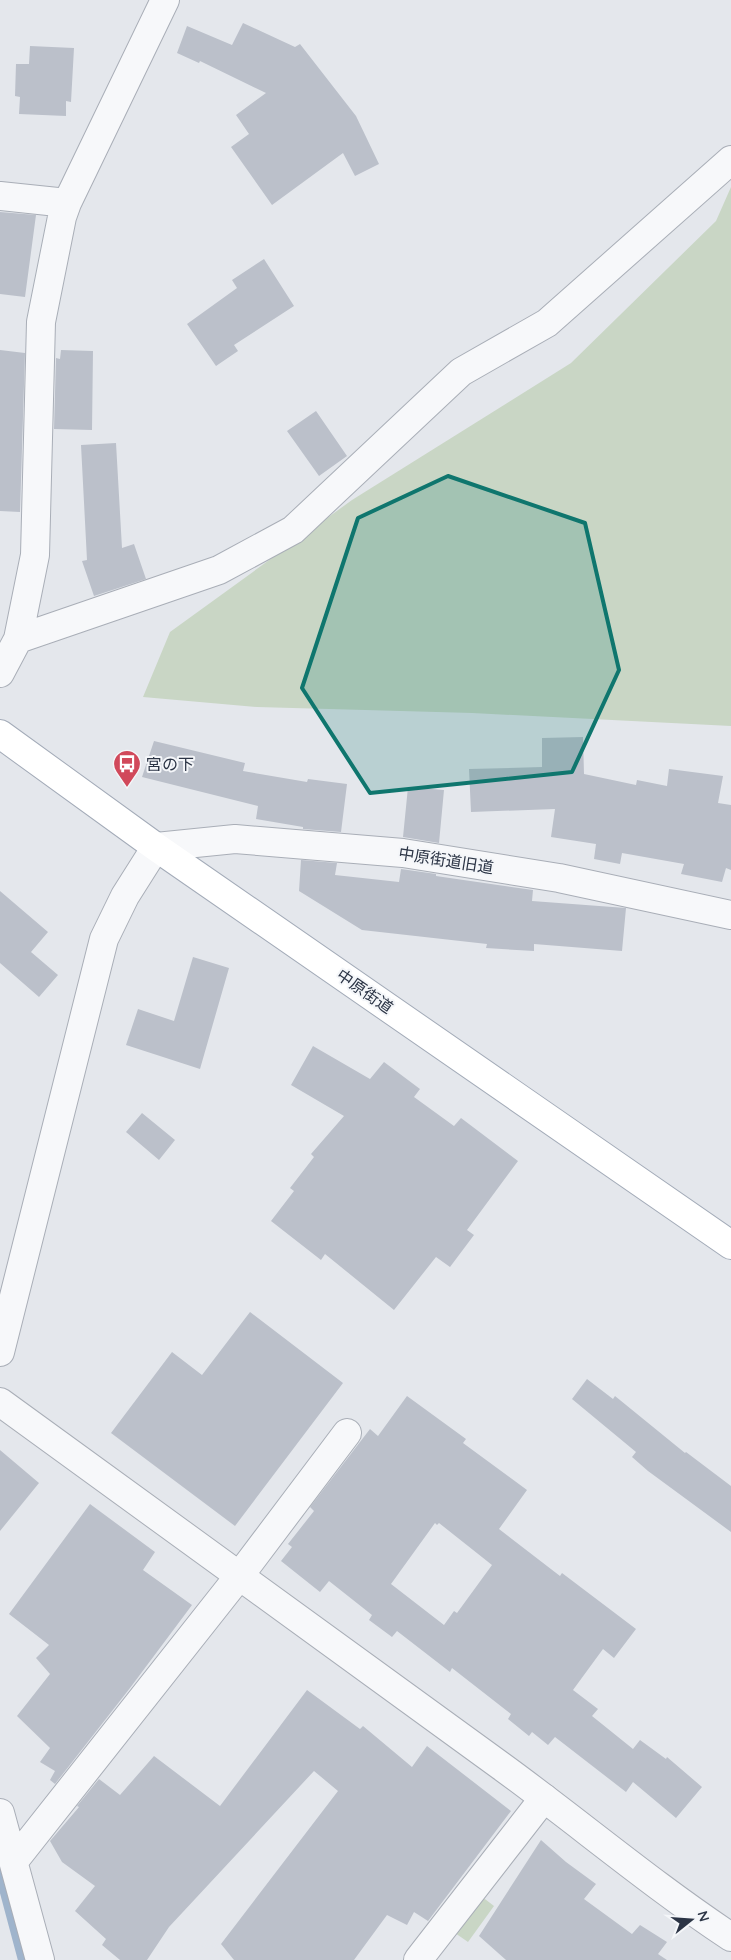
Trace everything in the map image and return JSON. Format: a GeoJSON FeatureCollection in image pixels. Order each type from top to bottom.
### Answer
{"type":"FeatureCollection","features":[{"type":"Feature","properties":{"kind":"main road","name":"中原街道"},"geometry":{"type":"LineString","coordinates":[[0,734],[156,847],[731,1245]]}},
{"type":"Feature","properties":{"kind":"street"},"geometry":{"type":"LineString","coordinates":[[0,673],[18,639],[35,555],[41,322],[62,217],[165,0]]}},
{"type":"Feature","properties":{"kind":"street"},"geometry":{"type":"LineString","coordinates":[[18,639],[219,570],[293,530],[461,372],[547,323],[731,160]]}},
{"type":"Feature","properties":{"kind":"street"},"geometry":{"type":"LineString","coordinates":[[0,196],[67,203]]}},
{"type":"Feature","properties":{"kind":"street","name":"中原街道旧道"},"geometry":{"type":"LineString","coordinates":[[156,847],[235,839],[403,853],[559,878],[731,915]]}},
{"type":"Feature","properties":{"kind":"street"},"geometry":{"type":"LineString","coordinates":[[0,1352],[104,939],[125,896],[156,847]]}},
{"type":"Feature","properties":{"kind":"street"},"geometry":{"type":"LineString","coordinates":[[0,1402],[544,1798],[696,1914],[731,1936]]}},
{"type":"Feature","properties":{"kind":"street"},"geometry":{"type":"LineString","coordinates":[[14,1861],[240,1575],[347,1433]]}},
{"type":"Feature","properties":{"kind":"street"},"geometry":{"type":"LineString","coordinates":[[418,1960],[544,1798]]}},
{"type":"Feature","properties":{"kind":"street"},"geometry":{"type":"LineString","coordinates":[[0,1813],[40,1960]]}},
{"type":"Feature","properties":{"kind":"highlighted area"},"geometry":{"type":"Polygon","coordinates":[[[448,476],[585,523],[619,670],[572,772],[370,793],[302,688],[358,518],[448,476]]]}},
{"type":"Feature","properties":{"kind":"green space"},"geometry":{"type":"Polygon","coordinates":[[[731,187],[731,726],[472,713],[257,707],[143,697],[170,632],[352,500],[571,363],[716,221],[731,187]]]}},
{"type":"Feature","properties":{"kind":"green space"},"geometry":{"type":"Polygon","coordinates":[[[481,1896],[494,1906],[468,1942],[455,1933],[481,1896]]]}},
{"type":"Feature","properties":{"kind":"building"},"geometry":{"type":"Polygon","coordinates":[[[243,23],[295,47],[300,44],[356,116],[379,164],[355,176],[343,153],[272,205],[231,147],[249,134],[236,115],[266,93],[200,61],[199,63],[177,53],[187,26],[232,45],[243,23]]]}},
{"type":"Feature","properties":{"kind":"building"},"geometry":{"type":"Polygon","coordinates":[[[30,46],[74,48],[71,102],[66,101],[66,116],[19,114],[20,97],[15,96],[16,64],[29,64],[30,46]]]}},
{"type":"Feature","properties":{"kind":"building"},"geometry":{"type":"Polygon","coordinates":[[[0,212],[36,215],[25,297],[0,294],[0,212]]]}},
{"type":"Feature","properties":{"kind":"building"},"geometry":{"type":"Polygon","coordinates":[[[264,259],[294,306],[234,345],[238,351],[216,366],[187,324],[237,288],[232,280],[264,259]]]}},
{"type":"Feature","properties":{"kind":"building"},"geometry":{"type":"Polygon","coordinates":[[[0,350],[25,353],[20,512],[0,511],[0,350]]]}},
{"type":"Feature","properties":{"kind":"building"},"geometry":{"type":"Polygon","coordinates":[[[61,350],[93,351],[92,430],[54,429],[56,358],[60,359],[61,350]]]}},
{"type":"Feature","properties":{"kind":"building"},"geometry":{"type":"Polygon","coordinates":[[[316,411],[347,456],[319,476],[287,431],[316,411]]]}},
{"type":"Feature","properties":{"kind":"building"},"geometry":{"type":"Polygon","coordinates":[[[116,443],[122,548],[134,544],[146,579],[94,596],[82,561],[87,560],[81,445],[116,443]]]}},
{"type":"Feature","properties":{"kind":"building"},"geometry":{"type":"Polygon","coordinates":[[[583,737],[584,774],[636,785],[637,780],[667,786],[669,769],[723,776],[718,803],[731,805],[731,870],[726,868],[722,882],[681,874],[684,864],[622,853],[620,864],[594,859],[596,844],[551,837],[555,809],[471,812],[469,769],[542,767],[542,738],[583,737]]]}},
{"type":"Feature","properties":{"kind":"building"},"geometry":{"type":"Polygon","coordinates":[[[154,741],[245,763],[243,771],[307,782],[308,779],[347,784],[341,832],[303,829],[303,827],[256,819],[258,806],[142,777],[154,741]]]}},
{"type":"Feature","properties":{"kind":"building"},"geometry":{"type":"Polygon","coordinates":[[[408,787],[444,790],[439,843],[403,837],[408,787]]]}},
{"type":"Feature","properties":{"kind":"building"},"geometry":{"type":"Polygon","coordinates":[[[301,860],[337,863],[335,875],[399,882],[401,869],[533,890],[532,901],[626,908],[622,951],[534,944],[534,951],[486,948],[487,944],[362,930],[299,891],[301,860]]]}},
{"type":"Feature","properties":{"kind":"building"},"geometry":{"type":"Polygon","coordinates":[[[0,891],[48,932],[31,952],[58,975],[39,997],[0,963],[0,891]]]}},
{"type":"Feature","properties":{"kind":"building"},"geometry":{"type":"Polygon","coordinates":[[[193,957],[229,968],[200,1069],[126,1045],[138,1009],[174,1021],[193,957]]]}},
{"type":"Feature","properties":{"kind":"building"},"geometry":{"type":"Polygon","coordinates":[[[313,1046],[370,1079],[384,1062],[420,1089],[414,1097],[454,1126],[461,1118],[518,1161],[467,1230],[474,1235],[450,1267],[436,1257],[394,1310],[325,1254],[321,1260],[271,1221],[294,1191],[290,1188],[314,1157],[311,1154],[344,1116],[291,1085],[313,1046]]]}},
{"type":"Feature","properties":{"kind":"building"},"geometry":{"type":"Polygon","coordinates":[[[142,1113],[175,1140],[159,1160],[126,1132],[142,1113]]]}},
{"type":"Feature","properties":{"kind":"building"},"geometry":{"type":"Polygon","coordinates":[[[250,1312],[343,1383],[235,1526],[111,1433],[172,1352],[202,1375],[250,1312]]]}},
{"type":"Feature","properties":{"kind":"building"},"geometry":{"type":"Polygon","coordinates":[[[587,1379],[613,1399],[615,1396],[685,1453],[731,1486],[731,1532],[648,1471],[632,1457],[636,1452],[572,1399],[587,1379]]]}},
{"type":"Feature","properties":{"kind":"building"},"geometry":{"type":"Polygon","coordinates":[[[407,1396],[466,1439],[463,1443],[527,1490],[499,1529],[560,1576],[562,1573],[636,1629],[614,1658],[603,1649],[573,1690],[598,1709],[592,1716],[633,1749],[640,1740],[666,1759],[667,1757],[702,1787],[676,1818],[633,1782],[626,1792],[555,1737],[548,1745],[532,1732],[529,1736],[508,1719],[511,1714],[452,1668],[450,1672],[397,1631],[392,1637],[369,1620],[372,1615],[329,1581],[320,1592],[281,1561],[292,1547],[288,1544],[314,1511],[310,1507],[370,1429],[378,1436],[407,1396]],[[435,1523],[391,1584],[444,1625],[454,1611],[457,1613],[492,1565],[439,1523],[437,1525],[435,1523]]]}},
{"type":"Feature","properties":{"kind":"building"},"geometry":{"type":"Polygon","coordinates":[[[0,1450],[39,1483],[0,1531],[0,1450]]]}},
{"type":"Feature","properties":{"kind":"building"},"geometry":{"type":"Polygon","coordinates":[[[90,1504],[155,1552],[143,1570],[192,1605],[55,1784],[50,1780],[55,1771],[40,1762],[50,1748],[17,1716],[50,1674],[36,1658],[49,1645],[9,1614],[90,1504]]]}},
{"type":"Feature","properties":{"kind":"building"},"geometry":{"type":"Polygon","coordinates":[[[307,1690],[360,1729],[363,1726],[412,1767],[427,1746],[511,1811],[428,1921],[414,1912],[407,1925],[387,1915],[354,1960],[234,1960],[221,1944],[338,1791],[314,1771],[169,1927],[147,1960],[120,1960],[102,1945],[106,1939],[75,1911],[95,1886],[62,1862],[50,1841],[79,1807],[77,1806],[99,1779],[120,1795],[154,1756],[220,1806],[307,1690]]]}},
{"type":"Feature","properties":{"kind":"building"},"geometry":{"type":"Polygon","coordinates":[[[541,1840],[566,1862],[596,1884],[584,1899],[632,1934],[640,1925],[667,1942],[658,1954],[667,1960],[506,1960],[479,1936],[541,1840]]]}},
{"type":"Feature","properties":{"kind":"waterway"},"geometry":{"type":"LineString","coordinates":[[0,1874],[23,1960]]}},
{"type":"Feature","properties":{"kind":"place","name":"宮の下"},"geometry":{"type":"Point","coordinates":[127,788]}}]}
